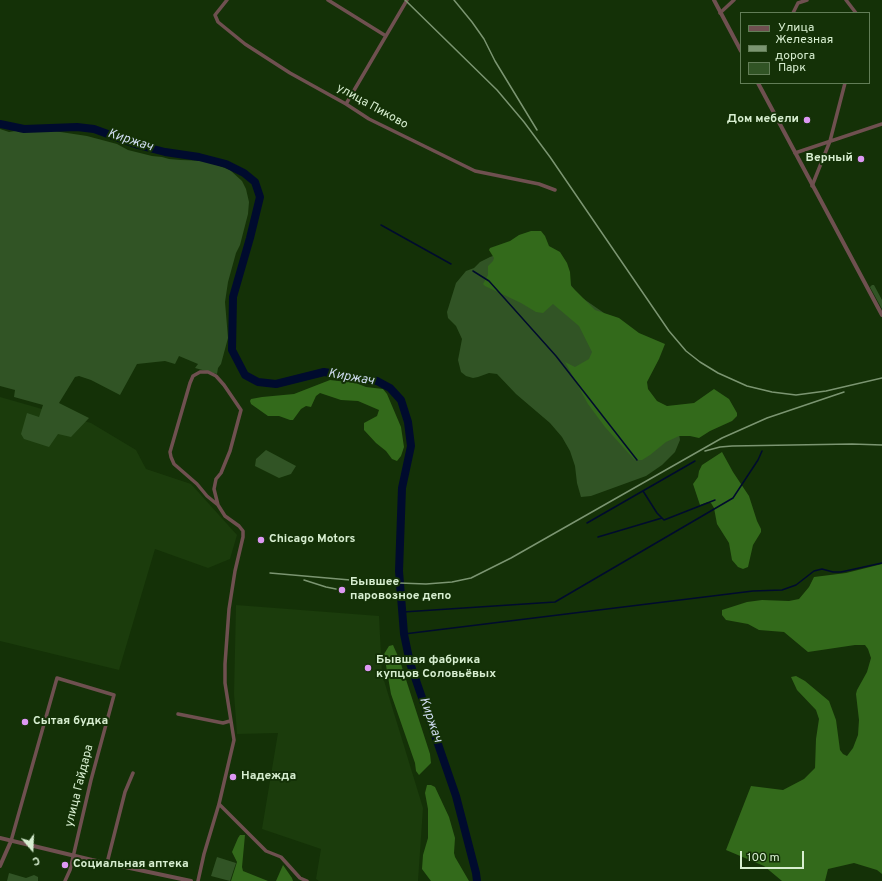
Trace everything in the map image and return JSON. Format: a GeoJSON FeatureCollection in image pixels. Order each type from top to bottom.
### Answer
{"type":"FeatureCollection","features":[{"type":"Feature","properties":{"kind":"street","name":"улица Пиково"},"geometry":{"type":"LineString","coordinates":[[227,0],[216,15],[218,22],[245,44],[290,73],[346,104],[369,119],[475,171],[539,184],[555,190]]}},
{"type":"Feature","properties":{"kind":"street"},"geometry":{"type":"LineString","coordinates":[[328,0],[386,36]]}},
{"type":"Feature","properties":{"kind":"street"},"geometry":{"type":"LineString","coordinates":[[346,104],[407,0]]}},
{"type":"Feature","properties":{"kind":"street"},"geometry":{"type":"LineString","coordinates":[[714,0],[740,46]]}},
{"type":"Feature","properties":{"kind":"street"},"geometry":{"type":"LineString","coordinates":[[720,13],[734,0]]}},
{"type":"Feature","properties":{"kind":"street"},"geometry":{"type":"LineString","coordinates":[[794,12],[798,3],[806,0]]}},
{"type":"Feature","properties":{"kind":"street"},"geometry":{"type":"LineString","coordinates":[[846,0],[855,12]]}},
{"type":"Feature","properties":{"kind":"street"},"geometry":{"type":"LineString","coordinates":[[759,84],[794,153],[882,315]]}},
{"type":"Feature","properties":{"kind":"street"},"geometry":{"type":"LineString","coordinates":[[812,186],[830,142],[845,84]]}},
{"type":"Feature","properties":{"kind":"street"},"geometry":{"type":"LineString","coordinates":[[794,153],[882,124]]}},
{"type":"Feature","properties":{"kind":"street"},"geometry":{"type":"LineString","coordinates":[[198,881],[204,854],[219,804],[234,740],[225,684],[225,664],[229,609],[235,571],[243,537],[243,531],[239,526],[225,516],[218,506],[197,484],[174,464],[171,457],[170,452],[190,382],[193,376],[200,372],[208,372],[216,376],[241,410],[230,451],[221,473],[214,483],[218,506]]}},
{"type":"Feature","properties":{"kind":"street","name":"улица Гайдара"},"geometry":{"type":"LineString","coordinates":[[11,841],[57,678],[114,695],[91,780],[70,870],[65,881]]}},
{"type":"Feature","properties":{"kind":"street"},"geometry":{"type":"LineString","coordinates":[[178,714],[223,723],[230,721]]}},
{"type":"Feature","properties":{"kind":"street"},"geometry":{"type":"LineString","coordinates":[[107,863],[125,792],[133,773]]}},
{"type":"Feature","properties":{"kind":"street"},"geometry":{"type":"LineString","coordinates":[[219,804],[266,851],[281,857],[300,878],[307,881]]}},
{"type":"Feature","properties":{"kind":"street"},"geometry":{"type":"LineString","coordinates":[[0,838],[191,881]]}},
{"type":"Feature","properties":{"kind":"street"},"geometry":{"type":"LineString","coordinates":[[0,866],[11,841]]}},
{"type":"Feature","properties":{"kind":"shaded area"},"geometry":{"type":"Polygon","coordinates":[[[531,231],[541,231],[549,246],[560,252],[567,263],[570,272],[571,286],[595,310],[619,318],[639,333],[665,344],[647,382],[648,389],[657,401],[667,406],[694,403],[714,389],[729,399],[737,413],[737,416],[732,421],[699,438],[679,436],[666,442],[642,460],[635,460],[605,427],[588,404],[565,362],[575,367],[589,359],[592,352],[579,326],[553,304],[543,313],[536,312],[483,284],[488,275],[488,266],[494,258],[489,250],[490,248],[531,231]]]}},
{"type":"Feature","properties":{"kind":"shaded area"},"geometry":{"type":"Polygon","coordinates":[[[330,380],[356,383],[366,387],[383,389],[387,394],[401,427],[404,447],[401,456],[397,461],[392,459],[386,451],[364,430],[364,423],[377,416],[379,410],[358,401],[341,400],[320,393],[316,396],[311,407],[306,406],[301,409],[293,420],[290,420],[279,416],[268,416],[251,404],[250,401],[251,399],[262,397],[294,394],[330,380]]]}},
{"type":"Feature","properties":{"kind":"shaded area"},"geometry":{"type":"Polygon","coordinates":[[[0,397],[91,423],[136,450],[146,469],[191,484],[237,535],[230,559],[208,568],[155,549],[119,670],[0,641],[0,397]]]}},
{"type":"Feature","properties":{"kind":"shaded area"},"geometry":{"type":"Polygon","coordinates":[[[722,452],[749,496],[761,529],[761,532],[753,545],[748,567],[743,569],[738,567],[732,560],[729,543],[717,524],[714,508],[711,503],[708,502],[700,505],[693,484],[698,477],[702,465],[722,452]]]}},
{"type":"Feature","properties":{"kind":"shaded area"},"geometry":{"type":"Polygon","coordinates":[[[882,564],[882,874],[877,870],[854,863],[828,869],[825,881],[782,881],[764,866],[726,850],[751,786],[783,790],[804,779],[815,768],[816,739],[819,719],[816,710],[797,690],[791,677],[796,676],[805,681],[829,701],[836,720],[840,750],[847,756],[853,748],[858,735],[859,720],[856,694],[867,672],[871,658],[865,645],[855,645],[808,652],[784,632],[759,630],[748,624],[726,620],[722,615],[722,610],[747,602],[762,600],[789,601],[799,599],[809,587],[814,577],[846,573],[882,564]]]}},
{"type":"Feature","properties":{"kind":"shaded area"},"geometry":{"type":"Polygon","coordinates":[[[236,605],[379,616],[382,674],[423,808],[418,881],[319,881],[316,879],[321,849],[262,829],[278,733],[237,734],[234,694],[236,605]]]}},
{"type":"Feature","properties":{"kind":"shaded area"},"geometry":{"type":"Polygon","coordinates":[[[393,645],[400,661],[430,754],[431,763],[419,775],[416,771],[415,763],[391,694],[384,654],[389,646],[393,645]]]}},
{"type":"Feature","properties":{"kind":"shaded area"},"geometry":{"type":"Polygon","coordinates":[[[427,785],[435,787],[449,817],[455,838],[455,857],[469,881],[431,881],[422,869],[423,855],[428,838],[428,809],[425,793],[427,785]]]}},
{"type":"Feature","properties":{"kind":"shaded area"},"geometry":{"type":"Polygon","coordinates":[[[240,835],[245,835],[242,867],[243,871],[268,881],[231,881],[237,862],[232,852],[240,835]]]}},
{"type":"Feature","properties":{"kind":"shaded area"},"geometry":{"type":"Polygon","coordinates":[[[283,865],[292,878],[293,881],[276,881],[283,865]]]}},
{"type":"Feature","properties":{"kind":"green space"},"geometry":{"type":"Polygon","coordinates":[[[0,129],[9,132],[22,130],[54,131],[87,136],[117,144],[128,150],[152,156],[169,159],[207,161],[230,170],[242,181],[246,189],[249,202],[248,214],[228,282],[225,302],[228,338],[217,374],[195,368],[198,364],[179,356],[175,364],[165,361],[137,364],[120,395],[91,380],[79,376],[75,377],[59,403],[89,418],[71,437],[58,434],[49,447],[24,439],[21,434],[27,413],[39,417],[43,405],[14,397],[15,390],[0,386],[0,129]]]}},
{"type":"Feature","properties":{"kind":"green space"},"geometry":{"type":"Polygon","coordinates":[[[539,240],[578,295],[604,313],[637,377],[678,428],[680,440],[675,452],[662,465],[646,476],[591,496],[581,497],[577,483],[575,466],[570,451],[562,437],[550,423],[516,394],[497,374],[489,373],[473,378],[466,376],[461,372],[458,360],[462,339],[456,326],[448,318],[447,312],[456,283],[466,271],[474,268],[480,262],[490,257],[539,240]]]}},
{"type":"Feature","properties":{"kind":"green space"},"geometry":{"type":"Polygon","coordinates":[[[874,285],[882,300],[882,309],[870,287],[874,285]]]}},
{"type":"Feature","properties":{"kind":"green space"},"geometry":{"type":"Polygon","coordinates":[[[266,450],[296,466],[291,474],[279,478],[255,466],[256,459],[266,450]]]}},
{"type":"Feature","properties":{"kind":"green space"},"geometry":{"type":"Polygon","coordinates":[[[217,857],[236,863],[230,881],[211,876],[217,857]]]}},
{"type":"Feature","properties":{"kind":"green space"},"geometry":{"type":"Polygon","coordinates":[[[9,873],[26,878],[34,875],[38,877],[38,881],[7,881],[9,873]]]}},
{"type":"Feature","properties":{"kind":"waterway","name":"Киржач"},"geometry":{"type":"LineString","coordinates":[[0,124],[24,129],[77,127],[94,129],[138,145],[226,164],[244,173],[255,182],[260,197],[233,297],[232,350],[245,375],[258,382],[276,384],[324,372],[377,381],[390,388],[401,400],[408,422],[411,446],[402,488],[399,571],[404,634],[410,663],[456,796],[477,881]]}},
{"type":"Feature","properties":{"kind":"waterway"},"geometry":{"type":"LineString","coordinates":[[381,225],[451,264]]}},
{"type":"Feature","properties":{"kind":"waterway"},"geometry":{"type":"LineString","coordinates":[[473,271],[489,281],[556,356],[637,460]]}},
{"type":"Feature","properties":{"kind":"waterway"},"geometry":{"type":"LineString","coordinates":[[403,612],[555,602],[733,498],[758,460],[762,451]]}},
{"type":"Feature","properties":{"kind":"waterway"},"geometry":{"type":"LineString","coordinates":[[587,523],[695,461]]}},
{"type":"Feature","properties":{"kind":"waterway"},"geometry":{"type":"LineString","coordinates":[[643,491],[657,513],[664,520],[715,500]]}},
{"type":"Feature","properties":{"kind":"waterway"},"geometry":{"type":"LineString","coordinates":[[598,537],[662,518]]}},
{"type":"Feature","properties":{"kind":"waterway"},"geometry":{"type":"LineString","coordinates":[[404,634],[753,591],[782,590],[796,585],[814,571],[822,569],[833,572],[841,572],[882,563]]}},
{"type":"Feature","properties":{"kind":"railway"},"geometry":{"type":"LineString","coordinates":[[405,0],[497,90],[524,122],[550,157],[669,331],[686,351],[718,373],[747,386],[772,392],[796,395],[826,391],[882,378]]}},
{"type":"Feature","properties":{"kind":"railway"},"geometry":{"type":"LineString","coordinates":[[454,0],[484,39],[495,61],[537,130]]}},
{"type":"Feature","properties":{"kind":"railway"},"geometry":{"type":"LineString","coordinates":[[270,573],[373,582],[426,584],[452,582],[471,578],[511,558],[722,438],[767,418],[844,392]]}},
{"type":"Feature","properties":{"kind":"railway"},"geometry":{"type":"LineString","coordinates":[[705,451],[720,447],[732,446],[882,445]]}},
{"type":"Feature","properties":{"kind":"railway"},"geometry":{"type":"LineString","coordinates":[[304,580],[336,589]]}},
{"type":"Feature","properties":{"kind":"place","name":"Дом мебели"},"geometry":{"type":"Point","coordinates":[807,120]}},
{"type":"Feature","properties":{"kind":"place","name":"Верный"},"geometry":{"type":"Point","coordinates":[861,159]}},
{"type":"Feature","properties":{"kind":"place","name":"Chicago Motors"},"geometry":{"type":"Point","coordinates":[261,540]}},
{"type":"Feature","properties":{"kind":"place","name":"Бывшее паровозное депо"},"geometry":{"type":"Point","coordinates":[342,590]}},
{"type":"Feature","properties":{"kind":"place","name":"Бывшая фабрика купцов Соловьёвых"},"geometry":{"type":"Point","coordinates":[368,668]}},
{"type":"Feature","properties":{"kind":"place","name":"Сытая будка"},"geometry":{"type":"Point","coordinates":[25,722]}},
{"type":"Feature","properties":{"kind":"place","name":"Надежда"},"geometry":{"type":"Point","coordinates":[233,777]}},
{"type":"Feature","properties":{"kind":"place","name":"Социальная аптека"},"geometry":{"type":"Point","coordinates":[65,865]}}]}
